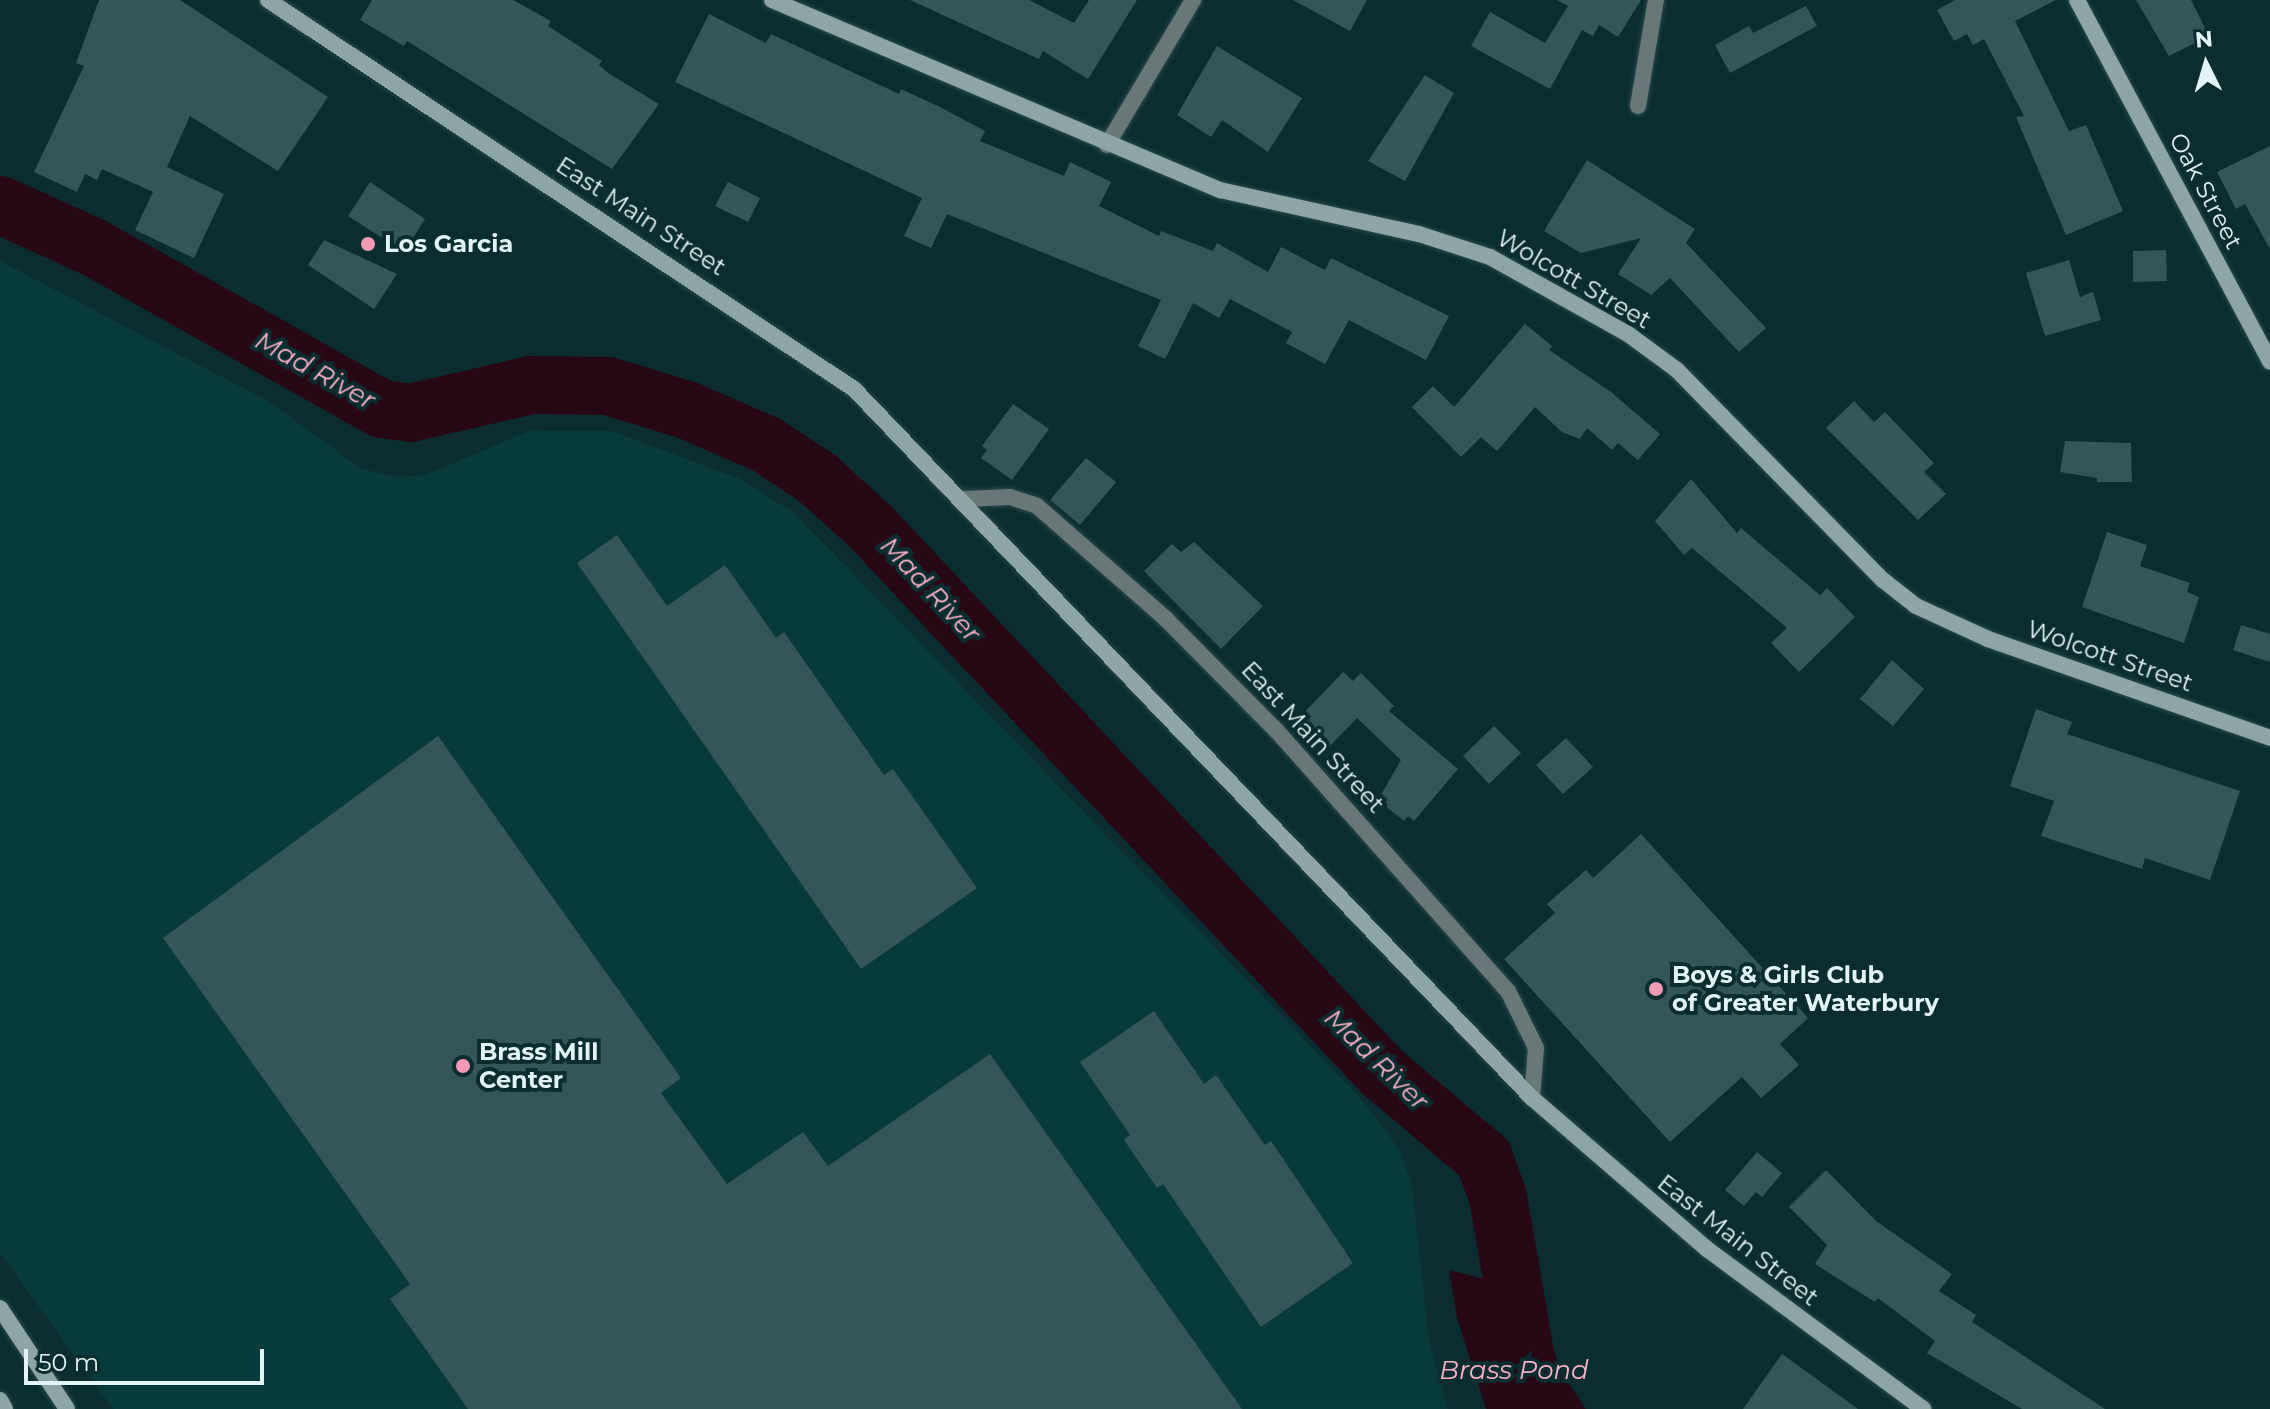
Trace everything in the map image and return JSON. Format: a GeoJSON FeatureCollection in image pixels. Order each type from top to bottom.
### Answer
{"type":"FeatureCollection","features":[{"type":"Feature","properties":{"kind":"main road","name":"East Main Street"},"geometry":{"type":"LineString","coordinates":[[268,0],[813,359],[874,406],[1532,1098],[1707,1249],[1923,1409]]}},
{"type":"Feature","properties":{"kind":"main road","name":"Wolcott Street"},"geometry":{"type":"LineString","coordinates":[[772,0],[1107,145],[1220,190],[1443,240],[1521,272],[1628,334],[1677,370],[1873,569],[1916,606],[1988,639],[2270,738]]}},
{"type":"Feature","properties":{"kind":"main road","name":"Oak Street"},"geometry":{"type":"LineString","coordinates":[[2077,0],[2270,362]]}},
{"type":"Feature","properties":{"kind":"main road"},"geometry":{"type":"LineString","coordinates":[[0,1308],[67,1409]]}},
{"type":"Feature","properties":{"kind":"main road"},"geometry":{"type":"LineString","coordinates":[[0,1400],[5,1409]]}},
{"type":"Feature","properties":{"kind":"street"},"geometry":{"type":"LineString","coordinates":[[1107,145],[1193,0]]}},
{"type":"Feature","properties":{"kind":"street"},"geometry":{"type":"LineString","coordinates":[[1638,106],[1656,0]]}},
{"type":"Feature","properties":{"kind":"street","name":"East Main Street"},"geometry":{"type":"LineString","coordinates":[[964,499],[1010,497],[1037,506],[1166,619],[1276,730],[1508,991],[1536,1048],[1532,1098]]}},
{"type":"Feature","properties":{"kind":"shaded area","name":"Brass Mill Center"},"geometry":{"type":"Polygon","coordinates":[[[0,261],[266,400],[362,469],[398,477],[425,475],[532,430],[612,431],[740,479],[793,512],[1357,1094],[1385,1129],[1401,1153],[1412,1186],[1429,1341],[1448,1409],[113,1409],[0,1253],[0,261]]]}},
{"type":"Feature","properties":{"kind":"water","name":"Brass Pond"},"geometry":{"type":"Polygon","coordinates":[[[1449,1270],[1488,1280],[1522,1275],[1533,1330],[1586,1409],[1486,1409],[1457,1318],[1449,1270]]]}},
{"type":"Feature","properties":{"kind":"building"},"geometry":{"type":"Polygon","coordinates":[[[99,0],[180,0],[328,97],[278,171],[190,116],[167,167],[224,194],[194,258],[135,230],[153,192],[102,169],[97,180],[85,174],[77,192],[34,172],[84,66],[76,63],[99,0]]]}},
{"type":"Feature","properties":{"kind":"building"},"geometry":{"type":"Polygon","coordinates":[[[372,0],[513,0],[551,21],[548,26],[602,61],[599,65],[608,73],[659,104],[612,169],[407,41],[404,46],[360,20],[372,0]]]}},
{"type":"Feature","properties":{"kind":"building"},"geometry":{"type":"Polygon","coordinates":[[[910,0],[1029,0],[1074,23],[1089,0],[1137,0],[1088,79],[1043,51],[1039,59],[910,0]]]}},
{"type":"Feature","properties":{"kind":"building"},"geometry":{"type":"Polygon","coordinates":[[[1293,0],[1367,0],[1350,31],[1293,0]]]}},
{"type":"Feature","properties":{"kind":"building"},"geometry":{"type":"Polygon","coordinates":[[[1557,0],[1641,0],[1618,37],[1599,25],[1593,36],[1582,30],[1550,89],[1471,46],[1490,12],[1545,43],[1568,6],[1557,0]]]}},
{"type":"Feature","properties":{"kind":"building"},"geometry":{"type":"Polygon","coordinates":[[[1955,0],[2056,0],[2015,21],[2069,131],[2086,125],[2123,211],[2066,235],[2016,117],[2024,116],[1984,39],[1973,45],[1967,34],[1954,41],[1937,10],[1955,0]]]}},
{"type":"Feature","properties":{"kind":"building"},"geometry":{"type":"Polygon","coordinates":[[[2136,0],[2191,0],[2209,36],[2169,56],[2136,0]]]}},
{"type":"Feature","properties":{"kind":"building"},"geometry":{"type":"Polygon","coordinates":[[[1806,6],[1817,26],[1730,73],[1715,45],[1749,26],[1753,33],[1806,6]]]}},
{"type":"Feature","properties":{"kind":"building"},"geometry":{"type":"Polygon","coordinates":[[[709,14],[766,43],[771,34],[899,94],[901,89],[940,107],[985,131],[980,141],[1064,176],[1070,162],[1111,182],[1099,206],[1159,236],[1161,231],[1213,251],[1217,243],[1268,272],[1281,247],[1325,270],[1331,258],[1449,316],[1426,360],[1349,320],[1325,364],[1286,343],[1292,332],[1230,299],[1219,318],[1193,303],[1165,359],[1138,346],[1161,300],[947,214],[931,248],[904,236],[922,198],[675,82],[709,14]]]}},
{"type":"Feature","properties":{"kind":"building"},"geometry":{"type":"Polygon","coordinates":[[[1217,46],[1302,98],[1268,152],[1222,120],[1211,137],[1177,115],[1217,46]]]}},
{"type":"Feature","properties":{"kind":"building"},"geometry":{"type":"Polygon","coordinates":[[[1425,75],[1454,93],[1405,181],[1368,161],[1425,75]]]}},
{"type":"Feature","properties":{"kind":"building"},"geometry":{"type":"Polygon","coordinates":[[[2270,146],[2270,249],[2245,204],[2236,209],[2217,172],[2270,146]]]}},
{"type":"Feature","properties":{"kind":"building"},"geometry":{"type":"Polygon","coordinates":[[[1587,160],[1695,229],[1686,243],[1766,328],[1739,352],[1670,278],[1651,295],[1618,274],[1641,238],[1581,253],[1544,231],[1587,160]]]}},
{"type":"Feature","properties":{"kind":"building"},"geometry":{"type":"Polygon","coordinates":[[[370,182],[425,219],[404,252],[348,216],[370,182]]]}},
{"type":"Feature","properties":{"kind":"building"},"geometry":{"type":"Polygon","coordinates":[[[728,182],[760,198],[748,222],[715,206],[728,182]]]}},
{"type":"Feature","properties":{"kind":"building"},"geometry":{"type":"Polygon","coordinates":[[[324,240],[397,274],[374,309],[308,265],[324,240]]]}},
{"type":"Feature","properties":{"kind":"building"},"geometry":{"type":"Polygon","coordinates":[[[2166,250],[2167,281],[2133,282],[2133,251],[2166,250]]]}},
{"type":"Feature","properties":{"kind":"building"},"geometry":{"type":"Polygon","coordinates":[[[2069,260],[2080,297],[2093,292],[2101,320],[2045,336],[2026,273],[2069,260]]]}},
{"type":"Feature","properties":{"kind":"building"},"geometry":{"type":"Polygon","coordinates":[[[1525,324],[1552,346],[1549,350],[1611,392],[1660,434],[1638,460],[1618,443],[1612,450],[1587,428],[1580,439],[1562,432],[1535,407],[1497,451],[1481,437],[1461,457],[1412,407],[1433,386],[1454,407],[1525,324]]]}},
{"type":"Feature","properties":{"kind":"building"},"geometry":{"type":"Polygon","coordinates":[[[1854,401],[1874,422],[1885,412],[1934,463],[1924,472],[1946,494],[1918,520],[1826,428],[1854,401]]]}},
{"type":"Feature","properties":{"kind":"building"},"geometry":{"type":"Polygon","coordinates":[[[1013,404],[1049,429],[1012,480],[981,458],[987,450],[982,446],[1013,404]]]}},
{"type":"Feature","properties":{"kind":"building"},"geometry":{"type":"Polygon","coordinates":[[[2065,441],[2131,443],[2132,482],[2097,482],[2097,478],[2060,472],[2065,441]]]}},
{"type":"Feature","properties":{"kind":"building"},"geometry":{"type":"Polygon","coordinates":[[[1086,458],[1116,482],[1080,525],[1050,500],[1086,458]]]}},
{"type":"Feature","properties":{"kind":"building"},"geometry":{"type":"Polygon","coordinates":[[[1691,479],[1737,533],[1741,528],[1820,595],[1827,588],[1855,617],[1799,672],[1771,643],[1787,628],[1692,548],[1684,555],[1655,521],[1691,479]]]}},
{"type":"Feature","properties":{"kind":"building"},"geometry":{"type":"Polygon","coordinates":[[[2107,532],[2147,545],[2140,566],[2190,583],[2187,592],[2199,597],[2184,643],[2082,607],[2107,532]]]}},
{"type":"Feature","properties":{"kind":"building"},"geometry":{"type":"Polygon","coordinates":[[[617,535],[667,606],[725,565],[776,638],[784,632],[884,775],[893,769],[977,888],[861,969],[577,563],[617,535]]]}},
{"type":"Feature","properties":{"kind":"building"},"geometry":{"type":"Polygon","coordinates":[[[1194,542],[1263,606],[1221,649],[1144,571],[1172,544],[1181,552],[1194,542]]]}},
{"type":"Feature","properties":{"kind":"building"},"geometry":{"type":"Polygon","coordinates":[[[2241,625],[2270,634],[2270,662],[2233,650],[2241,625]]]}},
{"type":"Feature","properties":{"kind":"building"},"geometry":{"type":"Polygon","coordinates":[[[1892,660],[1924,689],[1893,726],[1860,699],[1892,660]]]}},
{"type":"Feature","properties":{"kind":"building"},"geometry":{"type":"Polygon","coordinates":[[[1343,672],[1353,681],[1361,673],[1394,706],[1389,711],[1458,769],[1414,821],[1408,816],[1404,821],[1378,800],[1401,760],[1357,718],[1327,749],[1297,720],[1343,672]]]}},
{"type":"Feature","properties":{"kind":"building"},"geometry":{"type":"Polygon","coordinates":[[[2036,709],[2072,722],[2067,734],[2240,791],[2210,880],[2145,858],[2142,869],[2041,836],[2054,801],[2010,786],[2036,709]]]}},
{"type":"Feature","properties":{"kind":"building"},"geometry":{"type":"Polygon","coordinates":[[[1494,726],[1521,753],[1489,784],[1463,756],[1494,726]]]}},
{"type":"Feature","properties":{"kind":"building","name":"Brass Mill Center"},"geometry":{"type":"Polygon","coordinates":[[[438,736],[681,1078],[661,1093],[727,1184],[803,1132],[828,1166],[990,1054],[1242,1409],[468,1409],[390,1299],[410,1284],[163,938],[438,736]]]}},
{"type":"Feature","properties":{"kind":"building"},"geometry":{"type":"Polygon","coordinates":[[[1566,738],[1593,767],[1563,794],[1536,765],[1566,738]]]}},
{"type":"Feature","properties":{"kind":"building","name":"Boys & Girls Club of Greater Waterbury"},"geometry":{"type":"Polygon","coordinates":[[[1641,834],[1808,1018],[1780,1044],[1799,1065],[1761,1098],[1742,1077],[1670,1142],[1504,959],[1555,913],[1547,904],[1586,870],[1593,878],[1641,834]]]}},
{"type":"Feature","properties":{"kind":"building"},"geometry":{"type":"Polygon","coordinates":[[[1154,1011],[1204,1084],[1216,1075],[1265,1145],[1271,1141],[1353,1263],[1261,1327],[1163,1184],[1157,1188],[1124,1140],[1130,1135],[1080,1062],[1154,1011]]]}},
{"type":"Feature","properties":{"kind":"building"},"geometry":{"type":"Polygon","coordinates":[[[1757,1152],[1782,1173],[1762,1197],[1756,1192],[1744,1206],[1725,1190],[1757,1152]]]}},
{"type":"Feature","properties":{"kind":"building"},"geometry":{"type":"Polygon","coordinates":[[[1826,1170],[1876,1221],[1952,1274],[1939,1291],[1976,1315],[1972,1322],[2105,1409],[2022,1409],[1927,1353],[1935,1341],[1878,1298],[1875,1302],[1815,1264],[1827,1245],[1789,1207],[1826,1170]]]}},
{"type":"Feature","properties":{"kind":"building"},"geometry":{"type":"Polygon","coordinates":[[[1782,1354],[1858,1409],[1743,1409],[1782,1354]]]}},
{"type":"Feature","properties":{"kind":"waterway","name":"Mad River"},"geometry":{"type":"LineString","coordinates":[[0,205],[93,247],[382,409],[410,413],[531,385],[608,386],[687,410],[767,445],[817,478],[870,526],[1383,1073],[1484,1158],[1498,1197],[1525,1354],[1541,1409]]}},
{"type":"Feature","properties":{"kind":"place","name":"Los Garcia"},"geometry":{"type":"Point","coordinates":[368,244]}},
{"type":"Feature","properties":{"kind":"place","name":"Boys & Girls Club of Greater Waterbury"},"geometry":{"type":"Point","coordinates":[1656,989]}},
{"type":"Feature","properties":{"kind":"place","name":"Brass Mill Center"},"geometry":{"type":"Point","coordinates":[463,1066]}}]}
